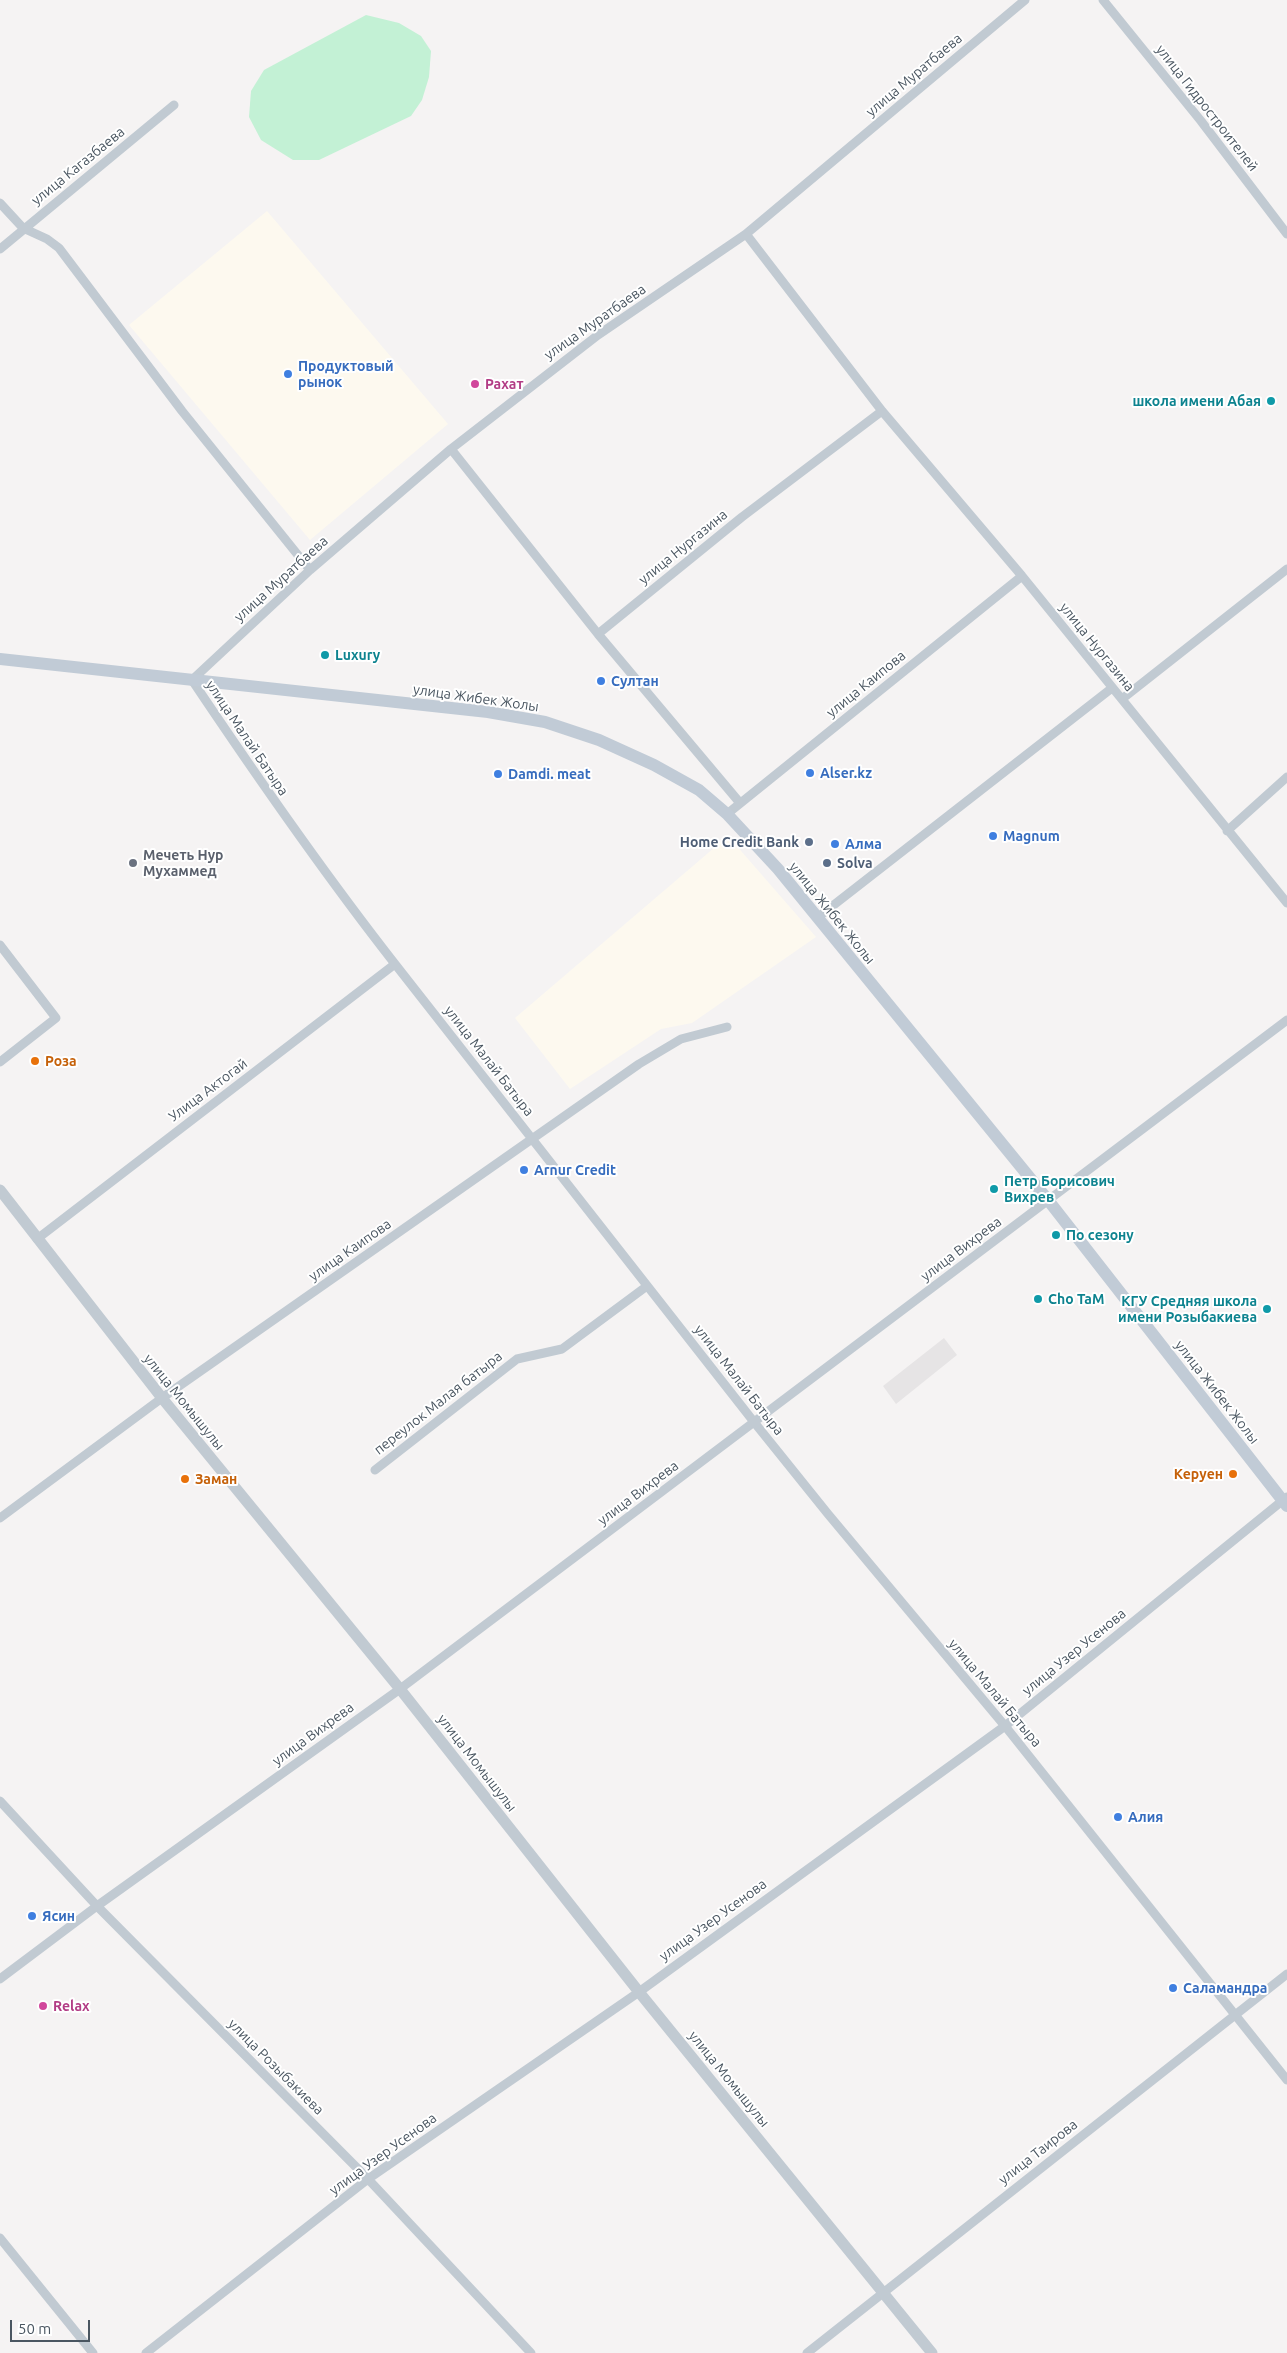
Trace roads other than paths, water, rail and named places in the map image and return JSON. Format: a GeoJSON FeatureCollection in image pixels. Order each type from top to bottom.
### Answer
{"type":"FeatureCollection","features":[{"type":"Feature","properties":{"kind":"main road","name":"улица Жибек Жолы"},"geometry":{"type":"LineString","coordinates":[[0,659],[488,712],[545,722],[598,740],[654,765],[699,790],[727,814],[778,869],[1048,1200],[1285,1501]]}},
{"type":"Feature","properties":{"kind":"street","name":"улица Муратбаева"},"geometry":{"type":"LineString","coordinates":[[192,680],[310,570],[451,449],[598,335],[746,234],[1025,0]]}},
{"type":"Feature","properties":{"kind":"street","name":"улица Гидростроителей"},"geometry":{"type":"LineString","coordinates":[[1103,0],[1287,234]]}},
{"type":"Feature","properties":{"kind":"street","name":"улица Кагазбаева"},"geometry":{"type":"LineString","coordinates":[[0,249],[23,228],[174,105]]}},
{"type":"Feature","properties":{"kind":"street"},"geometry":{"type":"LineString","coordinates":[[0,203],[23,228],[47,238],[59,248],[182,411],[310,570]]}},
{"type":"Feature","properties":{"kind":"street","name":"улица Нургазина"},"geometry":{"type":"LineString","coordinates":[[746,234],[882,411],[1022,576],[1287,904]]}},
{"type":"Feature","properties":{"kind":"street","name":"улица Нургазина"},"geometry":{"type":"LineString","coordinates":[[598,634],[742,517],[882,411]]}},
{"type":"Feature","properties":{"kind":"street"},"geometry":{"type":"LineString","coordinates":[[451,449],[598,634],[740,803]]}},
{"type":"Feature","properties":{"kind":"street"},"geometry":{"type":"LineString","coordinates":[[1122,699],[1287,569]]}},
{"type":"Feature","properties":{"kind":"street","name":"улица Каипова"},"geometry":{"type":"LineString","coordinates":[[727,814],[1022,576]]}},
{"type":"Feature","properties":{"kind":"street","name":"улица Малай Батыра"},"geometry":{"type":"LineString","coordinates":[[192,680],[274,802],[341,895],[754,1422],[828,1514],[1005,1726],[1287,2080]]}},
{"type":"Feature","properties":{"kind":"street"},"geometry":{"type":"LineString","coordinates":[[817,918],[1112,688]]}},
{"type":"Feature","properties":{"kind":"street"},"geometry":{"type":"LineString","coordinates":[[1227,831],[1287,777]]}},
{"type":"Feature","properties":{"kind":"street"},"geometry":{"type":"LineString","coordinates":[[0,944],[56,1018],[0,1062]]}},
{"type":"Feature","properties":{"kind":"street","name":"Улица Актогай"},"geometry":{"type":"LineString","coordinates":[[37,1239],[395,964]]}},
{"type":"Feature","properties":{"kind":"street","name":"улица Вихрева"},"geometry":{"type":"LineString","coordinates":[[0,1979],[97,1906],[400,1689],[1287,1020]]}},
{"type":"Feature","properties":{"kind":"street","name":"улица Каипова"},"geometry":{"type":"LineString","coordinates":[[0,1518],[162,1398],[640,1064],[681,1039],[707,1031],[718,1031],[727,1027]]}},
{"type":"Feature","properties":{"kind":"street","name":"улица Момышулы"},"geometry":{"type":"LineString","coordinates":[[0,1190],[162,1398],[400,1689],[638,1992],[932,2353]]}},
{"type":"Feature","properties":{"kind":"street","name":"переулок Малая батыра"},"geometry":{"type":"LineString","coordinates":[[375,1470],[517,1360],[562,1349],[647,1286]]}},
{"type":"Feature","properties":{"kind":"street","name":"улица Узер Усенова"},"geometry":{"type":"LineString","coordinates":[[146,2353],[368,2179],[638,1992],[1005,1726],[1285,1501]]}},
{"type":"Feature","properties":{"kind":"street","name":"улица Розыбакиева"},"geometry":{"type":"LineString","coordinates":[[0,1801],[97,1906],[368,2179],[531,2353]]}},
{"type":"Feature","properties":{"kind":"street","name":"улица Таирова"},"geometry":{"type":"LineString","coordinates":[[807,2353],[1287,1974]]}},
{"type":"Feature","properties":{"kind":"street"},"geometry":{"type":"LineString","coordinates":[[0,2238],[93,2353]]}},
{"type":"Feature","properties":{"kind":"place","name":"Продуктовый рынок"},"geometry":{"type":"Point","coordinates":[288,374]}},
{"type":"Feature","properties":{"kind":"place","name":"Рахат"},"geometry":{"type":"Point","coordinates":[475,384]}},
{"type":"Feature","properties":{"kind":"place","name":"школа имени Абая"},"geometry":{"type":"Point","coordinates":[1271,401]}},
{"type":"Feature","properties":{"kind":"place","name":"Luxury"},"geometry":{"type":"Point","coordinates":[325,655]}},
{"type":"Feature","properties":{"kind":"place","name":"Султан"},"geometry":{"type":"Point","coordinates":[601,681]}},
{"type":"Feature","properties":{"kind":"place","name":"Alser.kz"},"geometry":{"type":"Point","coordinates":[810,773]}},
{"type":"Feature","properties":{"kind":"place","name":"Damdi. meat"},"geometry":{"type":"Point","coordinates":[498,774]}},
{"type":"Feature","properties":{"kind":"place","name":"Magnum"},"geometry":{"type":"Point","coordinates":[993,836]}},
{"type":"Feature","properties":{"kind":"place","name":"Home Credit Bank"},"geometry":{"type":"Point","coordinates":[809,842]}},
{"type":"Feature","properties":{"kind":"place","name":"Алма"},"geometry":{"type":"Point","coordinates":[835,844]}},
{"type":"Feature","properties":{"kind":"place","name":"Мечеть Нур Мухаммед"},"geometry":{"type":"Point","coordinates":[133,863]}},
{"type":"Feature","properties":{"kind":"place","name":"Solva"},"geometry":{"type":"Point","coordinates":[827,863]}},
{"type":"Feature","properties":{"kind":"place","name":"Роза"},"geometry":{"type":"Point","coordinates":[35,1061]}},
{"type":"Feature","properties":{"kind":"place","name":"Arnur Credit"},"geometry":{"type":"Point","coordinates":[524,1170]}},
{"type":"Feature","properties":{"kind":"place","name":"Петр Борисович Вихрев"},"geometry":{"type":"Point","coordinates":[994,1189]}},
{"type":"Feature","properties":{"kind":"place","name":"По сезону"},"geometry":{"type":"Point","coordinates":[1056,1235]}},
{"type":"Feature","properties":{"kind":"place","name":"Cho TaM"},"geometry":{"type":"Point","coordinates":[1038,1299]}},
{"type":"Feature","properties":{"kind":"place","name":"КГУ Средняя школа имени Розыбакиева"},"geometry":{"type":"Point","coordinates":[1267,1309]}},
{"type":"Feature","properties":{"kind":"place","name":"Керуен"},"geometry":{"type":"Point","coordinates":[1233,1474]}},
{"type":"Feature","properties":{"kind":"place","name":"Заман"},"geometry":{"type":"Point","coordinates":[185,1479]}},
{"type":"Feature","properties":{"kind":"place","name":"Алия"},"geometry":{"type":"Point","coordinates":[1118,1817]}},
{"type":"Feature","properties":{"kind":"place","name":"Ясин"},"geometry":{"type":"Point","coordinates":[32,1916]}},
{"type":"Feature","properties":{"kind":"place","name":"Саламандра"},"geometry":{"type":"Point","coordinates":[1173,1988]}},
{"type":"Feature","properties":{"kind":"place","name":"Relax"},"geometry":{"type":"Point","coordinates":[43,2006]}}]}
